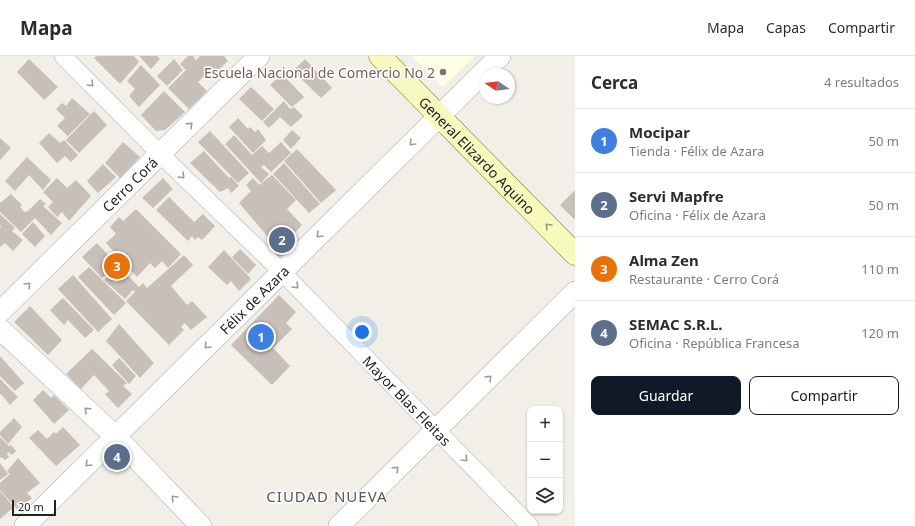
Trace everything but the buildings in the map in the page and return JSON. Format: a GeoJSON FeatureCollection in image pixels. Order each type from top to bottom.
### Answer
{"type":"FeatureCollection","features":[{"type":"Feature","properties":{"kind":"main road","name":"General Elizardo Aquino"},"geometry":{"type":"LineString","coordinates":[[380,56],[575,254]]}},
{"type":"Feature","properties":{"kind":"street","name":"Mayor Blas Fleitas"},"geometry":{"type":"LineString","coordinates":[[63,56],[160,154],[282,272],[530,526]]}},
{"type":"Feature","properties":{"kind":"street","name":"Cerro Corá"},"geometry":{"type":"LineString","coordinates":[[0,312],[259,56]]}},
{"type":"Feature","properties":{"kind":"street","name":"Félix de Azara"},"geometry":{"type":"LineString","coordinates":[[25,526],[500,56]]}},
{"type":"Feature","properties":{"kind":"street"},"geometry":{"type":"LineString","coordinates":[[339,526],[575,292]]}},
{"type":"Feature","properties":{"kind":"street"},"geometry":{"type":"LineString","coordinates":[[0,329],[115,436],[201,526]]}},
{"type":"Feature","properties":{"kind":"shaded area","name":"Escuela Nacional de Comercio No 2"},"geometry":{"type":"Polygon","coordinates":[[[411,56],[475,56],[443,87],[411,56]]]}},
{"type":"Feature","properties":{"kind":"place","name":"Escuela Nacional de Comercio No 2"},"geometry":{"type":"Point","coordinates":[443,72]}},
{"type":"Feature","properties":{"kind":"place","name":"Servi Mapfre"},"geometry":{"type":"Point","coordinates":[282,240]}},
{"type":"Feature","properties":{"kind":"place","name":"Alma Zen"},"geometry":{"type":"Point","coordinates":[117,266]}},
{"type":"Feature","properties":{"kind":"place","name":"Mocipar"},"geometry":{"type":"Point","coordinates":[261,337]}},
{"type":"Feature","properties":{"kind":"place","name":"SEMAC S.R.L."},"geometry":{"type":"Point","coordinates":[117,457]}},
{"type":"Feature","properties":{"kind":"district","name":"CIUDAD NUEVA"},"geometry":{"type":"Point","coordinates":[327,496]}}]}
